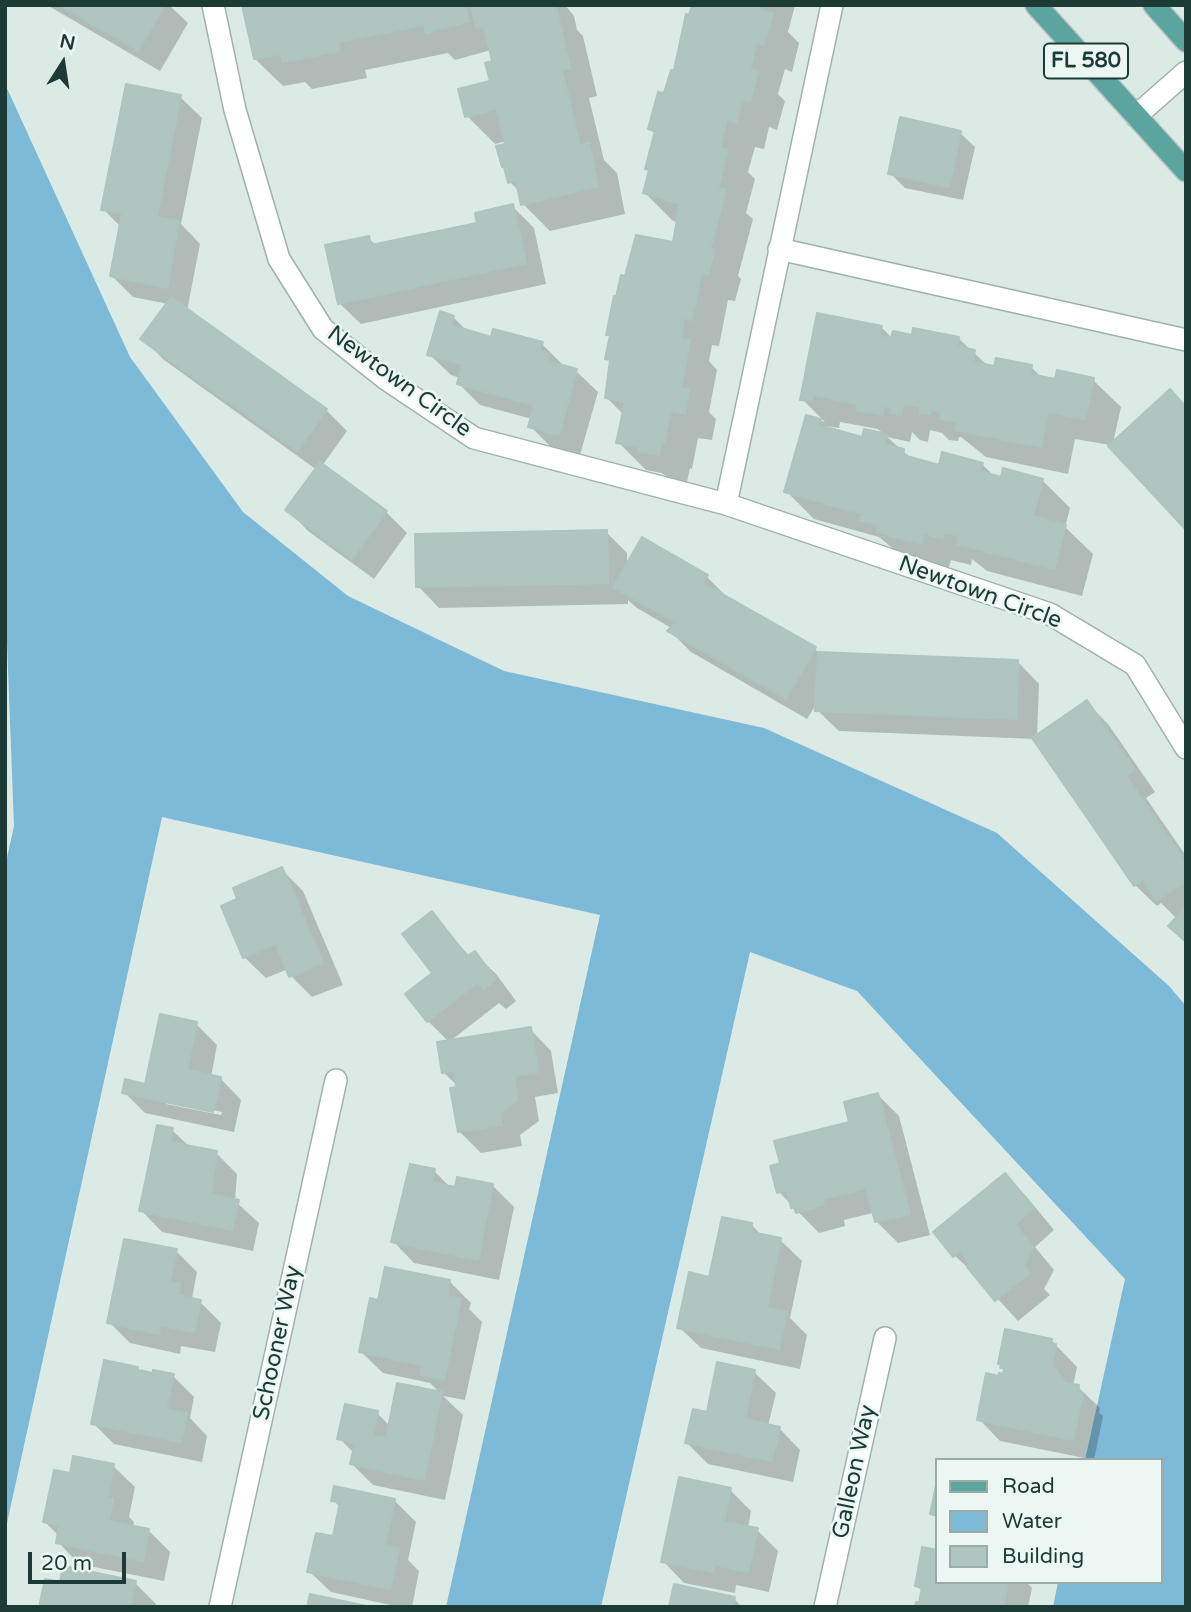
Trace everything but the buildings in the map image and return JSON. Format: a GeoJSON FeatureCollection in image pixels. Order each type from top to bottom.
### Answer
{"type":"FeatureCollection","features":[{"type":"Feature","properties":{"kind":"main road","name":"FL 580"},"geometry":{"type":"LineString","coordinates":[[1036,5],[1186,171]]}},
{"type":"Feature","properties":{"kind":"main road"},"geometry":{"type":"LineString","coordinates":[[1154,5],[1186,41]]}},
{"type":"Feature","properties":{"kind":"street","name":"Newtown Circle"},"geometry":{"type":"LineString","coordinates":[[213,5],[235,110],[279,259],[323,330],[386,379],[474,438],[726,505],[1050,614],[1135,665],[1186,748]]}},
{"type":"Feature","properties":{"kind":"street"},"geometry":{"type":"LineString","coordinates":[[726,505],[832,5]]}},
{"type":"Feature","properties":{"kind":"street"},"geometry":{"type":"LineString","coordinates":[[1136,116],[1186,72]]}},
{"type":"Feature","properties":{"kind":"street"},"geometry":{"type":"LineString","coordinates":[[779,249],[1186,340]]}},
{"type":"Feature","properties":{"kind":"street","name":"Schooner Way"},"geometry":{"type":"LineString","coordinates":[[220,1607],[336,1080]]}},
{"type":"Feature","properties":{"kind":"street","name":"Galleon Way"},"geometry":{"type":"LineString","coordinates":[[825,1607],[885,1338]]}},
{"type":"Feature","properties":{"kind":"water"},"geometry":{"type":"Polygon","coordinates":[[[5,84],[130,357],[243,512],[348,596],[504,671],[764,728],[997,833],[1169,986],[1186,1006],[1186,1607],[1053,1607],[1058,1584],[1163,1584],[1163,1458],[1085,1458],[1125,1279],[857,991],[750,952],[601,1607],[446,1607],[600,915],[162,817],[5,1532],[5,867],[14,826],[5,591],[5,84]]]}}]}
